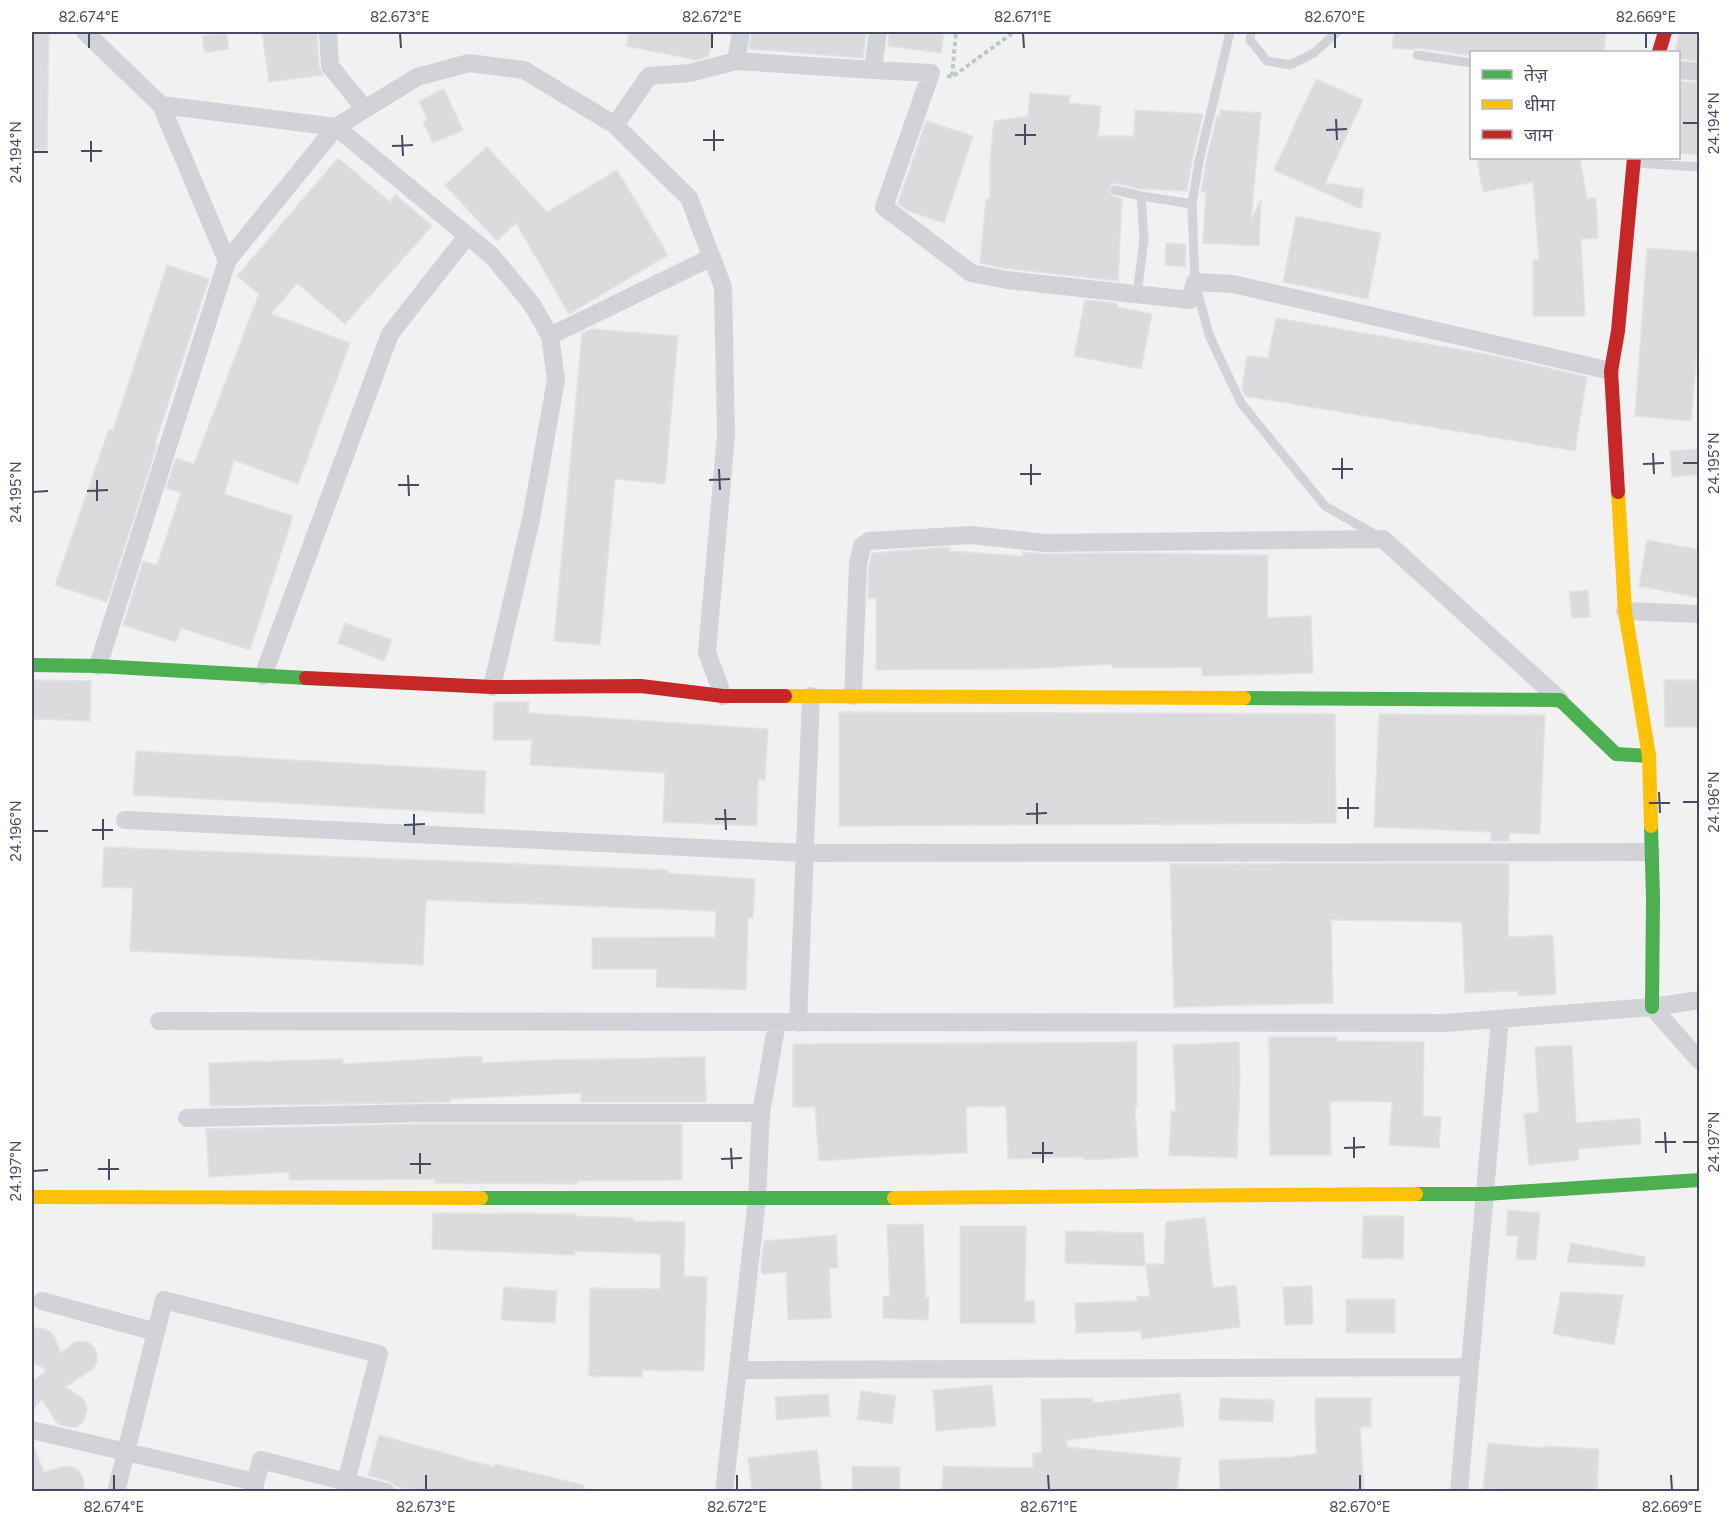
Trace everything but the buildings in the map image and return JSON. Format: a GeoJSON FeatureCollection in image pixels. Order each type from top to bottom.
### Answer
{"type":"FeatureCollection","features":[{"type":"Feature","properties":{"kind":"street"},"geometry":{"type":"LineString","coordinates":[[85,32],[161,105],[227,261]]}},
{"type":"Feature","properties":{"kind":"street"},"geometry":{"type":"LineString","coordinates":[[328,32],[330,66],[365,109]]}},
{"type":"Feature","properties":{"kind":"street"},"geometry":{"type":"LineString","coordinates":[[736,61],[741,32]]}},
{"type":"Feature","properties":{"kind":"street"},"geometry":{"type":"LineString","coordinates":[[873,70],[878,32]]}},
{"type":"Feature","properties":{"kind":"street"},"geometry":{"type":"LineString","coordinates":[[1659,51],[1665,32]]}},
{"type":"Feature","properties":{"kind":"street"},"geometry":{"type":"LineString","coordinates":[[615,125],[649,76],[690,73],[736,61],[932,73],[884,207],[971,273],[1007,280],[1190,300],[1195,282],[1233,284],[1611,371]]}},
{"type":"Feature","properties":{"kind":"street"},"geometry":{"type":"LineString","coordinates":[[98,666],[227,261],[336,127],[417,77],[470,63],[524,70],[615,125],[689,198],[723,287],[726,435],[707,652],[723,696]]}},
{"type":"Feature","properties":{"kind":"street"},"geometry":{"type":"LineString","coordinates":[[1680,70],[1700,72]]}},
{"type":"Feature","properties":{"kind":"street"},"geometry":{"type":"LineString","coordinates":[[161,105],[336,127],[492,256],[531,303],[550,336],[556,380],[531,519],[492,687]]}},
{"type":"Feature","properties":{"kind":"street"},"geometry":{"type":"LineString","coordinates":[[1634,160],[1618,331],[1611,371],[1625,611],[1649,756],[1652,1007],[1700,1061]]}},
{"type":"Feature","properties":{"kind":"street"},"geometry":{"type":"LineString","coordinates":[[263,676],[390,334],[466,236]]}},
{"type":"Feature","properties":{"kind":"street"},"geometry":{"type":"LineString","coordinates":[[550,336],[712,257]]}},
{"type":"Feature","properties":{"kind":"street"},"geometry":{"type":"LineString","coordinates":[[853,696],[858,564],[862,546],[869,540],[971,535],[1045,543],[1383,539],[1616,754],[1649,756]]}},
{"type":"Feature","properties":{"kind":"street"},"geometry":{"type":"LineString","coordinates":[[1625,611],[1700,614]]}},
{"type":"Feature","properties":{"kind":"street"},"geometry":{"type":"LineString","coordinates":[[32,664],[492,687],[641,686],[723,696],[1560,700]]}},
{"type":"Feature","properties":{"kind":"street"},"geometry":{"type":"LineString","coordinates":[[798,1023],[811,696]]}},
{"type":"Feature","properties":{"kind":"street"},"geometry":{"type":"LineString","coordinates":[[126,820],[805,853],[1651,852]]}},
{"type":"Feature","properties":{"kind":"street"},"geometry":{"type":"LineString","coordinates":[[159,1021],[1445,1023],[1652,1007],[1700,1000]]}},
{"type":"Feature","properties":{"kind":"street"},"geometry":{"type":"LineString","coordinates":[[1459,1491],[1500,1019]]}},
{"type":"Feature","properties":{"kind":"street"},"geometry":{"type":"LineString","coordinates":[[724,1491],[757,1199],[761,1113],[777,1023]]}},
{"type":"Feature","properties":{"kind":"street"},"geometry":{"type":"LineString","coordinates":[[187,1118],[425,1113],[761,1113]]}},
{"type":"Feature","properties":{"kind":"street"},"geometry":{"type":"LineString","coordinates":[[32,1197],[757,1199],[1485,1194],[1700,1180]]}},
{"type":"Feature","properties":{"kind":"street"},"geometry":{"type":"LineString","coordinates":[[116,1491],[164,1300],[379,1354],[346,1482]]}},
{"type":"Feature","properties":{"kind":"street"},"geometry":{"type":"LineString","coordinates":[[42,1302],[156,1332]]}},
{"type":"Feature","properties":{"kind":"street"},"geometry":{"type":"LineString","coordinates":[[738,1370],[1470,1367]]}},
{"type":"Feature","properties":{"kind":"street"},"geometry":{"type":"LineString","coordinates":[[32,1430],[126,1451],[254,1487],[261,1460],[386,1491]]}},
{"type":"Feature","properties":{"kind":"lane"},"geometry":{"type":"LineString","coordinates":[[1230,32],[1199,161],[1192,204],[1195,282],[1209,335],[1241,403],[1324,506],[1383,539]]}},
{"type":"Feature","properties":{"kind":"lane"},"geometry":{"type":"LineString","coordinates":[[1251,32],[1250,40],[1267,61],[1290,65],[1314,53],[1337,32]]}},
{"type":"Feature","properties":{"kind":"lane"},"geometry":{"type":"LineString","coordinates":[[1417,55],[1470,63]]}},
{"type":"Feature","properties":{"kind":"lane"},"geometry":{"type":"LineString","coordinates":[[1634,160],[1700,167]]}},
{"type":"Feature","properties":{"kind":"lane"},"geometry":{"type":"LineString","coordinates":[[1115,190],[1192,204]]}},
{"type":"Feature","properties":{"kind":"lane"},"geometry":{"type":"LineString","coordinates":[[1137,294],[1144,239],[1141,196]]}},
{"type":"Feature","properties":{"kind":"path"},"geometry":{"type":"LineString","coordinates":[[952,77],[956,32]]}},
{"type":"Feature","properties":{"kind":"path"},"geometry":{"type":"LineString","coordinates":[[932,73],[952,77],[1014,32]]}},
{"type":"Feature","properties":{"kind":"traffic: fast"},"geometry":{"type":"LineString","coordinates":[[32,665],[98,666],[306,678]]}},
{"type":"Feature","properties":{"kind":"traffic: fast"},"geometry":{"type":"LineString","coordinates":[[1244,698],[1560,700],[1616,754],[1649,756]]}},
{"type":"Feature","properties":{"kind":"traffic: fast"},"geometry":{"type":"LineString","coordinates":[[1651,826],[1652,1007]]}},
{"type":"Feature","properties":{"kind":"traffic: fast"},"geometry":{"type":"LineString","coordinates":[[1416,1194],[1485,1194],[1700,1180]]}},
{"type":"Feature","properties":{"kind":"traffic: fast"},"geometry":{"type":"LineString","coordinates":[[481,1198],[894,1198]]}},
{"type":"Feature","properties":{"kind":"traffic: slow"},"geometry":{"type":"LineString","coordinates":[[1618,492],[1625,611],[1649,756],[1651,826]]}},
{"type":"Feature","properties":{"kind":"traffic: slow"},"geometry":{"type":"LineString","coordinates":[[785,696],[1244,698]]}},
{"type":"Feature","properties":{"kind":"traffic: slow"},"geometry":{"type":"LineString","coordinates":[[894,1198],[1416,1194]]}},
{"type":"Feature","properties":{"kind":"traffic: slow"},"geometry":{"type":"LineString","coordinates":[[32,1197],[481,1198]]}},
{"type":"Feature","properties":{"kind":"traffic: jam"},"geometry":{"type":"LineString","coordinates":[[1659,51],[1665,32]]}},
{"type":"Feature","properties":{"kind":"traffic: jam"},"geometry":{"type":"LineString","coordinates":[[1618,492],[1611,371],[1618,331],[1634,159]]}},
{"type":"Feature","properties":{"kind":"traffic: jam"},"geometry":{"type":"LineString","coordinates":[[306,678],[492,687],[641,686],[723,696],[785,696]]}}]}
